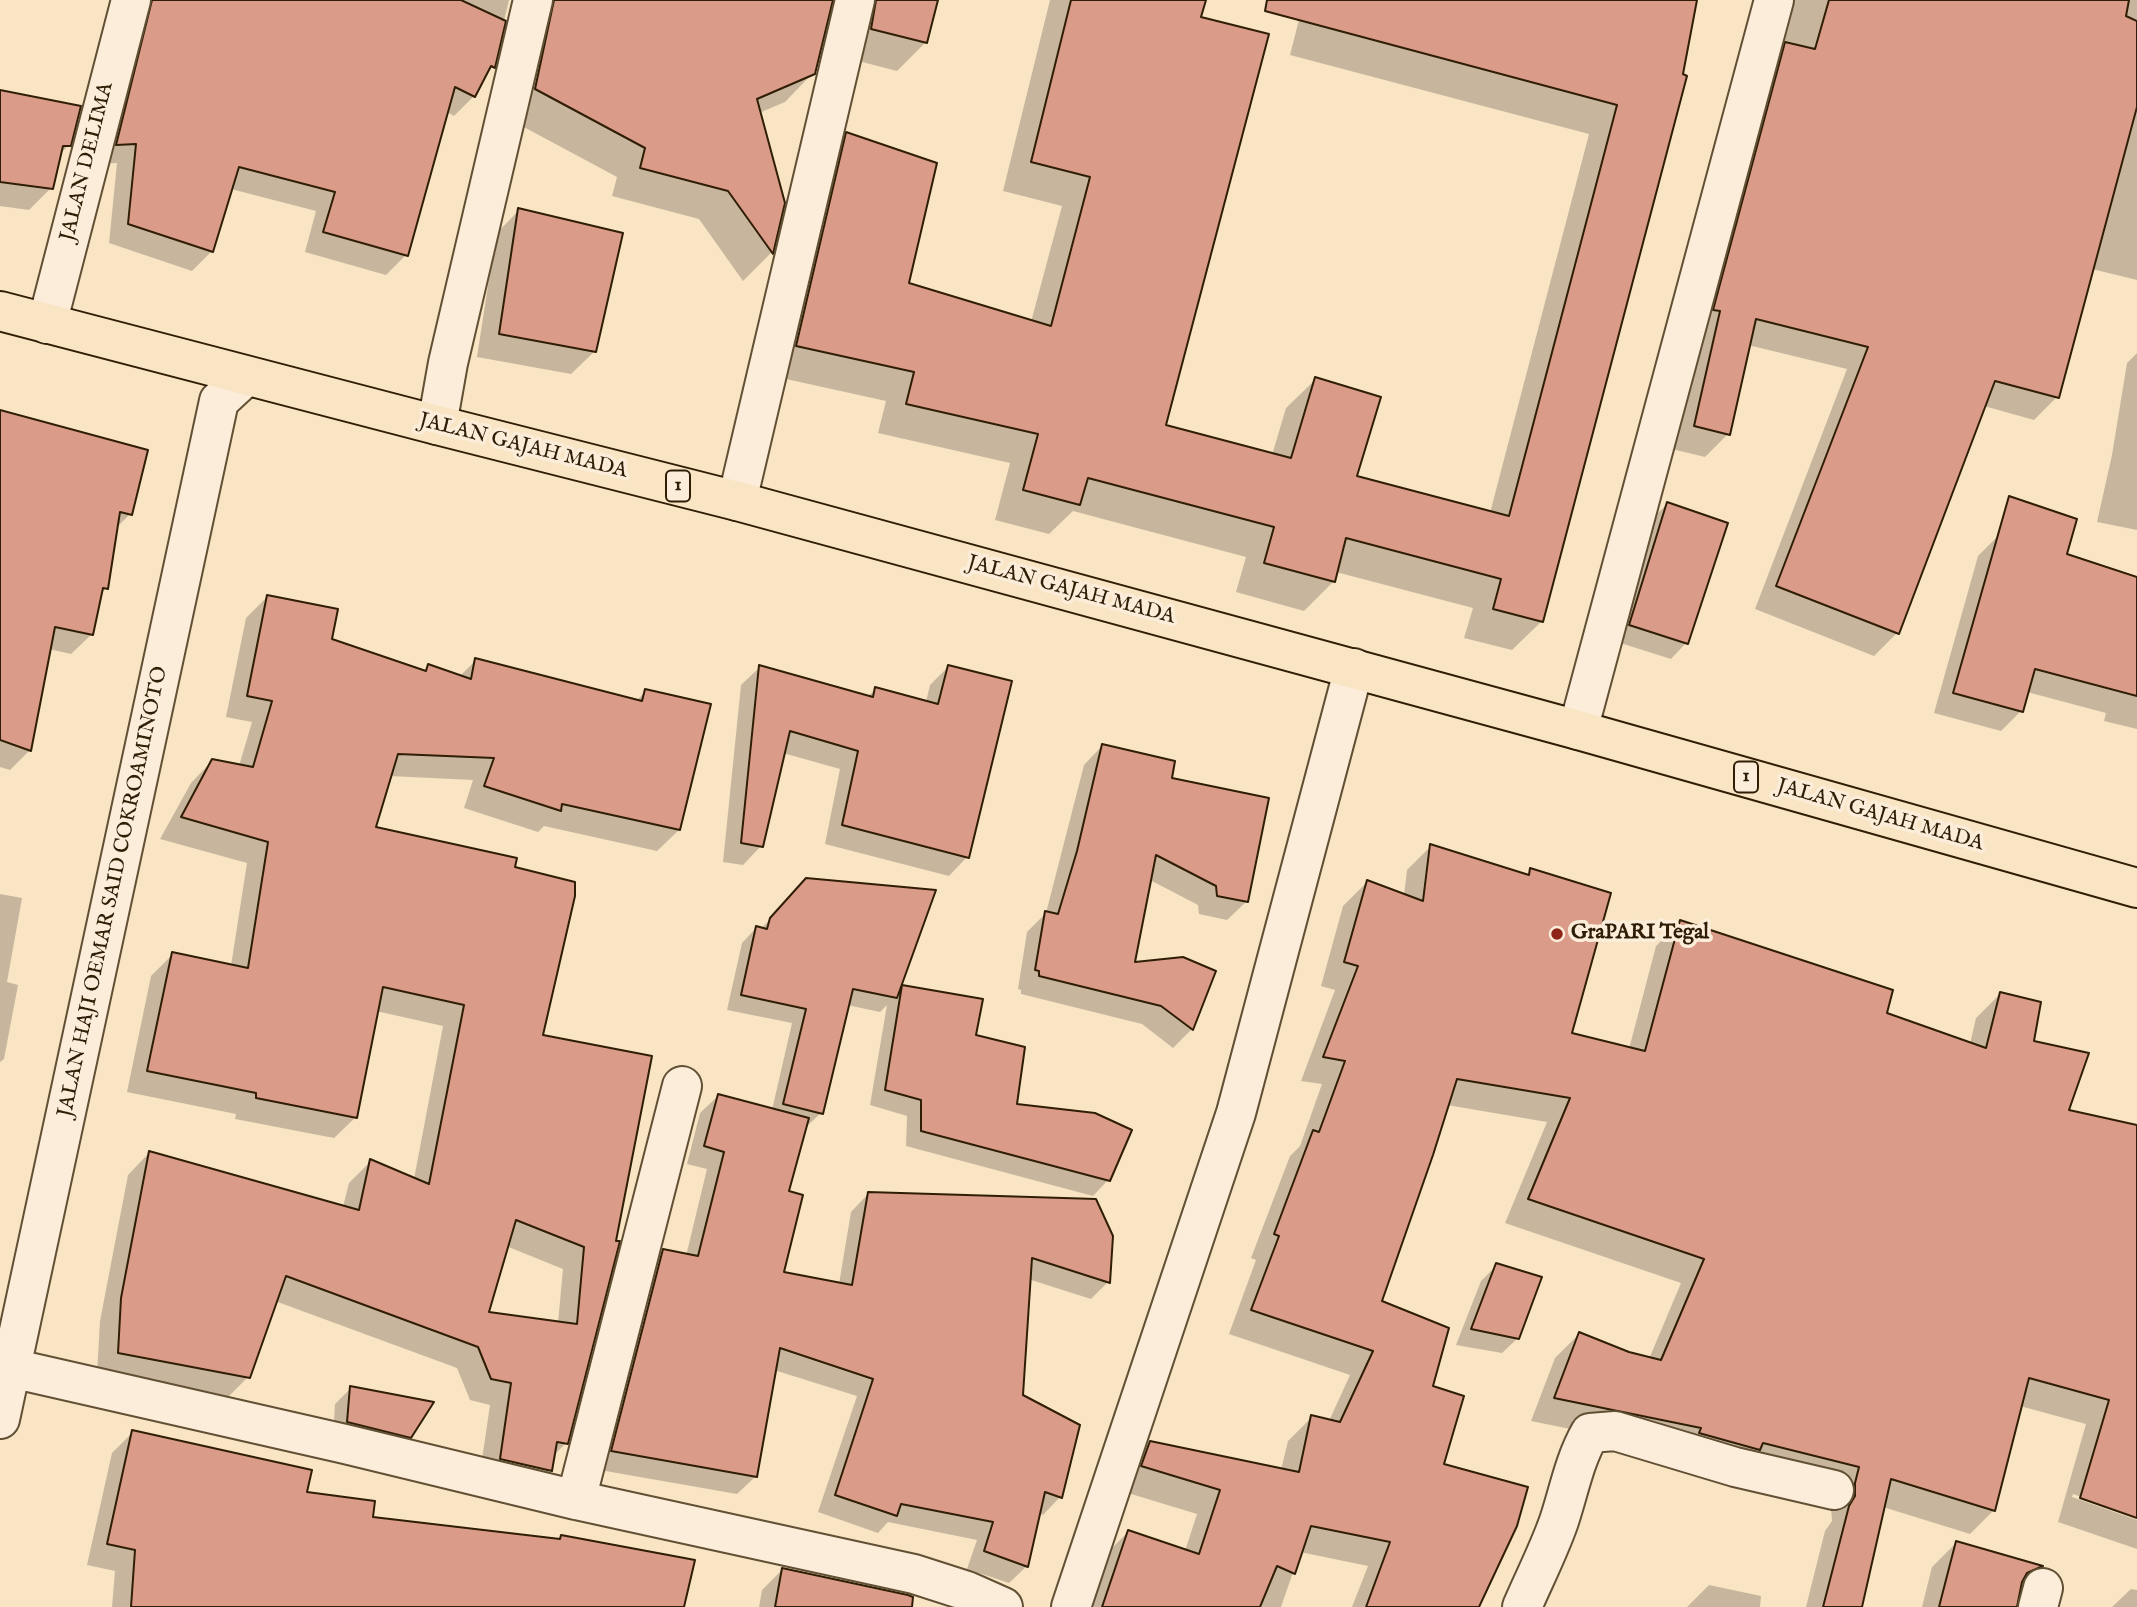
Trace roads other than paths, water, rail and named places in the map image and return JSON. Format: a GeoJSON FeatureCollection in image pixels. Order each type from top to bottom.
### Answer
{"type":"FeatureCollection","features":[{"type":"Feature","properties":{"kind":"highway","name":"JALAN GAJAH MADA"},"geometry":{"type":"LineString","coordinates":[[0,311],[737,501],[1354,668],[2137,888]]}},
{"type":"Feature","properties":{"kind":"street","name":"JALAN DELIMA"},"geometry":{"type":"LineString","coordinates":[[47,324],[131,0]]}},
{"type":"Feature","properties":{"kind":"street"},"geometry":{"type":"LineString","coordinates":[[437,425],[448,363],[533,0]]}},
{"type":"Feature","properties":{"kind":"street"},"geometry":{"type":"LineString","coordinates":[[737,501],[855,0]]}},
{"type":"Feature","properties":{"kind":"street"},"geometry":{"type":"LineString","coordinates":[[1578,730],[1774,0]]}},
{"type":"Feature","properties":{"kind":"street","name":"JALAN HAJI OEMAR SAID COKROAMINOTO"},"geometry":{"type":"LineString","coordinates":[[1,1413],[219,401],[246,376]]}},
{"type":"Feature","properties":{"kind":"street"},"geometry":{"type":"LineString","coordinates":[[1071,1607],[1236,1113],[1354,668]]}},
{"type":"Feature","properties":{"kind":"street"},"geometry":{"type":"LineString","coordinates":[[576,1500],[682,1086]]}},
{"type":"Feature","properties":{"kind":"street"},"geometry":{"type":"LineString","coordinates":[[11,1368],[576,1500],[914,1574],[967,1591],[1003,1607]]}},
{"type":"Feature","properties":{"kind":"street"},"geometry":{"type":"LineString","coordinates":[[1522,1607],[1559,1521],[1570,1477],[1590,1433],[1615,1431],[1735,1467],[1834,1490]]}},
{"type":"Feature","properties":{"kind":"place","name":"GraPARI Tegal"},"geometry":{"type":"Point","coordinates":[1557,934]}}]}
